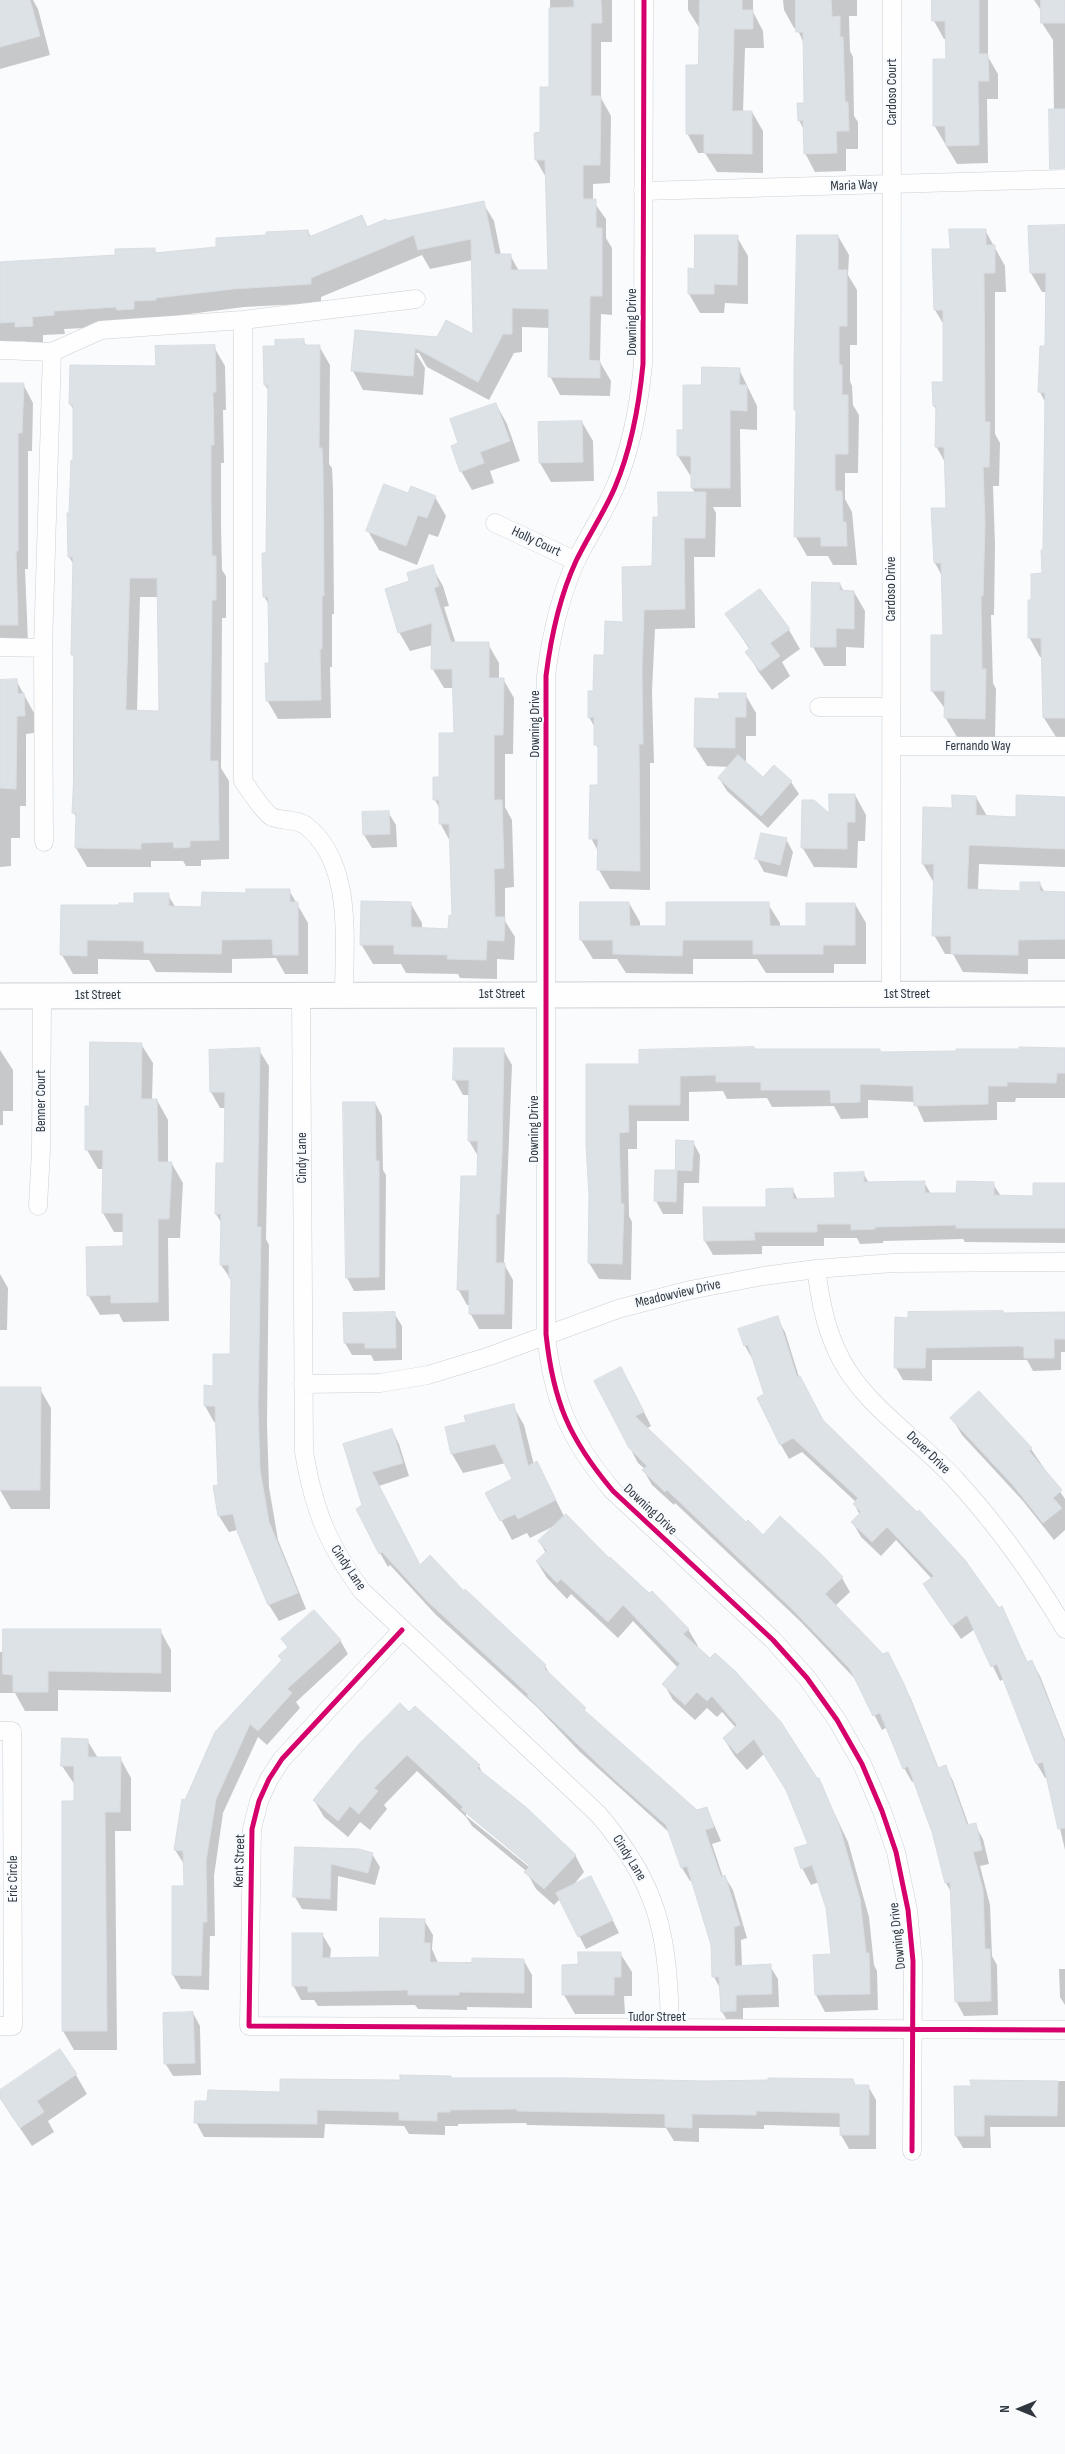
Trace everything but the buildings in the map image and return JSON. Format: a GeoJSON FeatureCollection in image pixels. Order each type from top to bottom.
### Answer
{"type":"FeatureCollection","features":[{"type":"Feature","properties":{"kind":"street","name":"Downing Drive"},"geometry":{"type":"LineString","coordinates":[[644,0],[643,364],[639,406],[630,447],[615,486],[576,561],[562,597],[554,628],[546,676],[546,1334],[550,1372],[560,1407],[576,1441],[591,1466],[612,1491],[773,1640],[807,1678],[837,1720],[862,1764],[882,1811],[896,1852],[908,1910],[913,1961],[912,2151]]}},
{"type":"Feature","properties":{"kind":"street","name":"Cardoso Court"},"geometry":{"type":"LineString","coordinates":[[891,185],[892,0]]}},
{"type":"Feature","properties":{"kind":"street","name":"Maria Way"},"geometry":{"type":"LineString","coordinates":[[644,191],[1065,179]]}},
{"type":"Feature","properties":{"kind":"street","name":"Cardoso Drive"},"geometry":{"type":"LineString","coordinates":[[890,994],[891,185]]}},
{"type":"Feature","properties":{"kind":"street"},"geometry":{"type":"LineString","coordinates":[[0,350],[52,352],[101,330],[243,320],[416,299]]}},
{"type":"Feature","properties":{"kind":"street"},"geometry":{"type":"LineString","coordinates":[[243,320],[243,781],[270,816],[303,824],[322,840],[336,868],[342,904],[344,995]]}},
{"type":"Feature","properties":{"kind":"street"},"geometry":{"type":"LineString","coordinates":[[44,842],[43,648],[52,352]]}},
{"type":"Feature","properties":{"kind":"street","name":"Holly Court"},"geometry":{"type":"LineString","coordinates":[[495,523],[576,561]]}},
{"type":"Feature","properties":{"kind":"street"},"geometry":{"type":"LineString","coordinates":[[0,647],[43,648]]}},
{"type":"Feature","properties":{"kind":"street"},"geometry":{"type":"LineString","coordinates":[[819,707],[890,707]]}},
{"type":"Feature","properties":{"kind":"street","name":"Fernando Way"},"geometry":{"type":"LineString","coordinates":[[890,746],[1065,746]]}},
{"type":"Feature","properties":{"kind":"street","name":"1st Street"},"geometry":{"type":"LineString","coordinates":[[0,996],[1065,994]]}},
{"type":"Feature","properties":{"kind":"street","name":"Cindy Lane"},"geometry":{"type":"LineString","coordinates":[[301,995],[304,1452],[310,1491],[321,1524],[339,1559],[362,1591],[598,1814],[619,1838],[638,1868],[651,1896],[663,1934],[669,1969],[670,2028]]}},
{"type":"Feature","properties":{"kind":"street","name":"Benner Court"},"geometry":{"type":"LineString","coordinates":[[38,1206],[41,1150],[42,996]]}},
{"type":"Feature","properties":{"kind":"street","name":"Meadowview Drive"},"geometry":{"type":"LineString","coordinates":[[303,1384],[380,1383],[428,1375],[483,1358],[618,1309],[690,1290],[763,1276],[816,1268],[893,1263],[1065,1262]]}},
{"type":"Feature","properties":{"kind":"street","name":"Dover Drive"},"geometry":{"type":"LineString","coordinates":[[816,1268],[824,1316],[836,1351],[849,1372],[868,1396],[954,1478],[996,1526],[1034,1578],[1065,1629]]}},
{"type":"Feature","properties":{"kind":"street","name":"Kent Street"},"geometry":{"type":"LineString","coordinates":[[249,2026],[251,1845],[259,1801],[268,1779],[282,1759],[402,1630]]}},
{"type":"Feature","properties":{"kind":"street","name":"Eric Circle"},"geometry":{"type":"LineString","coordinates":[[0,1730],[12,1730],[13,2026],[0,2026]]}},
{"type":"Feature","properties":{"kind":"street","name":"Tudor Street"},"geometry":{"type":"LineString","coordinates":[[249,2026],[1065,2030]]}},
{"type":"Feature","properties":{"kind":"cycle path"},"geometry":{"type":"LineString","coordinates":[[644,0],[643,364],[639,395],[634,426],[621,472],[606,506],[576,561],[560,603],[550,646],[546,676],[546,1334],[553,1379],[566,1418],[574,1436],[598,1472],[613,1491],[773,1640],[807,1678],[837,1720],[862,1764],[882,1811],[896,1852],[908,1910],[913,1961],[912,2151]]}},
{"type":"Feature","properties":{"kind":"cycle path"},"geometry":{"type":"LineString","coordinates":[[402,1630],[282,1759],[269,1779],[259,1801],[252,1829],[249,2026],[1065,2030]]}}]}
